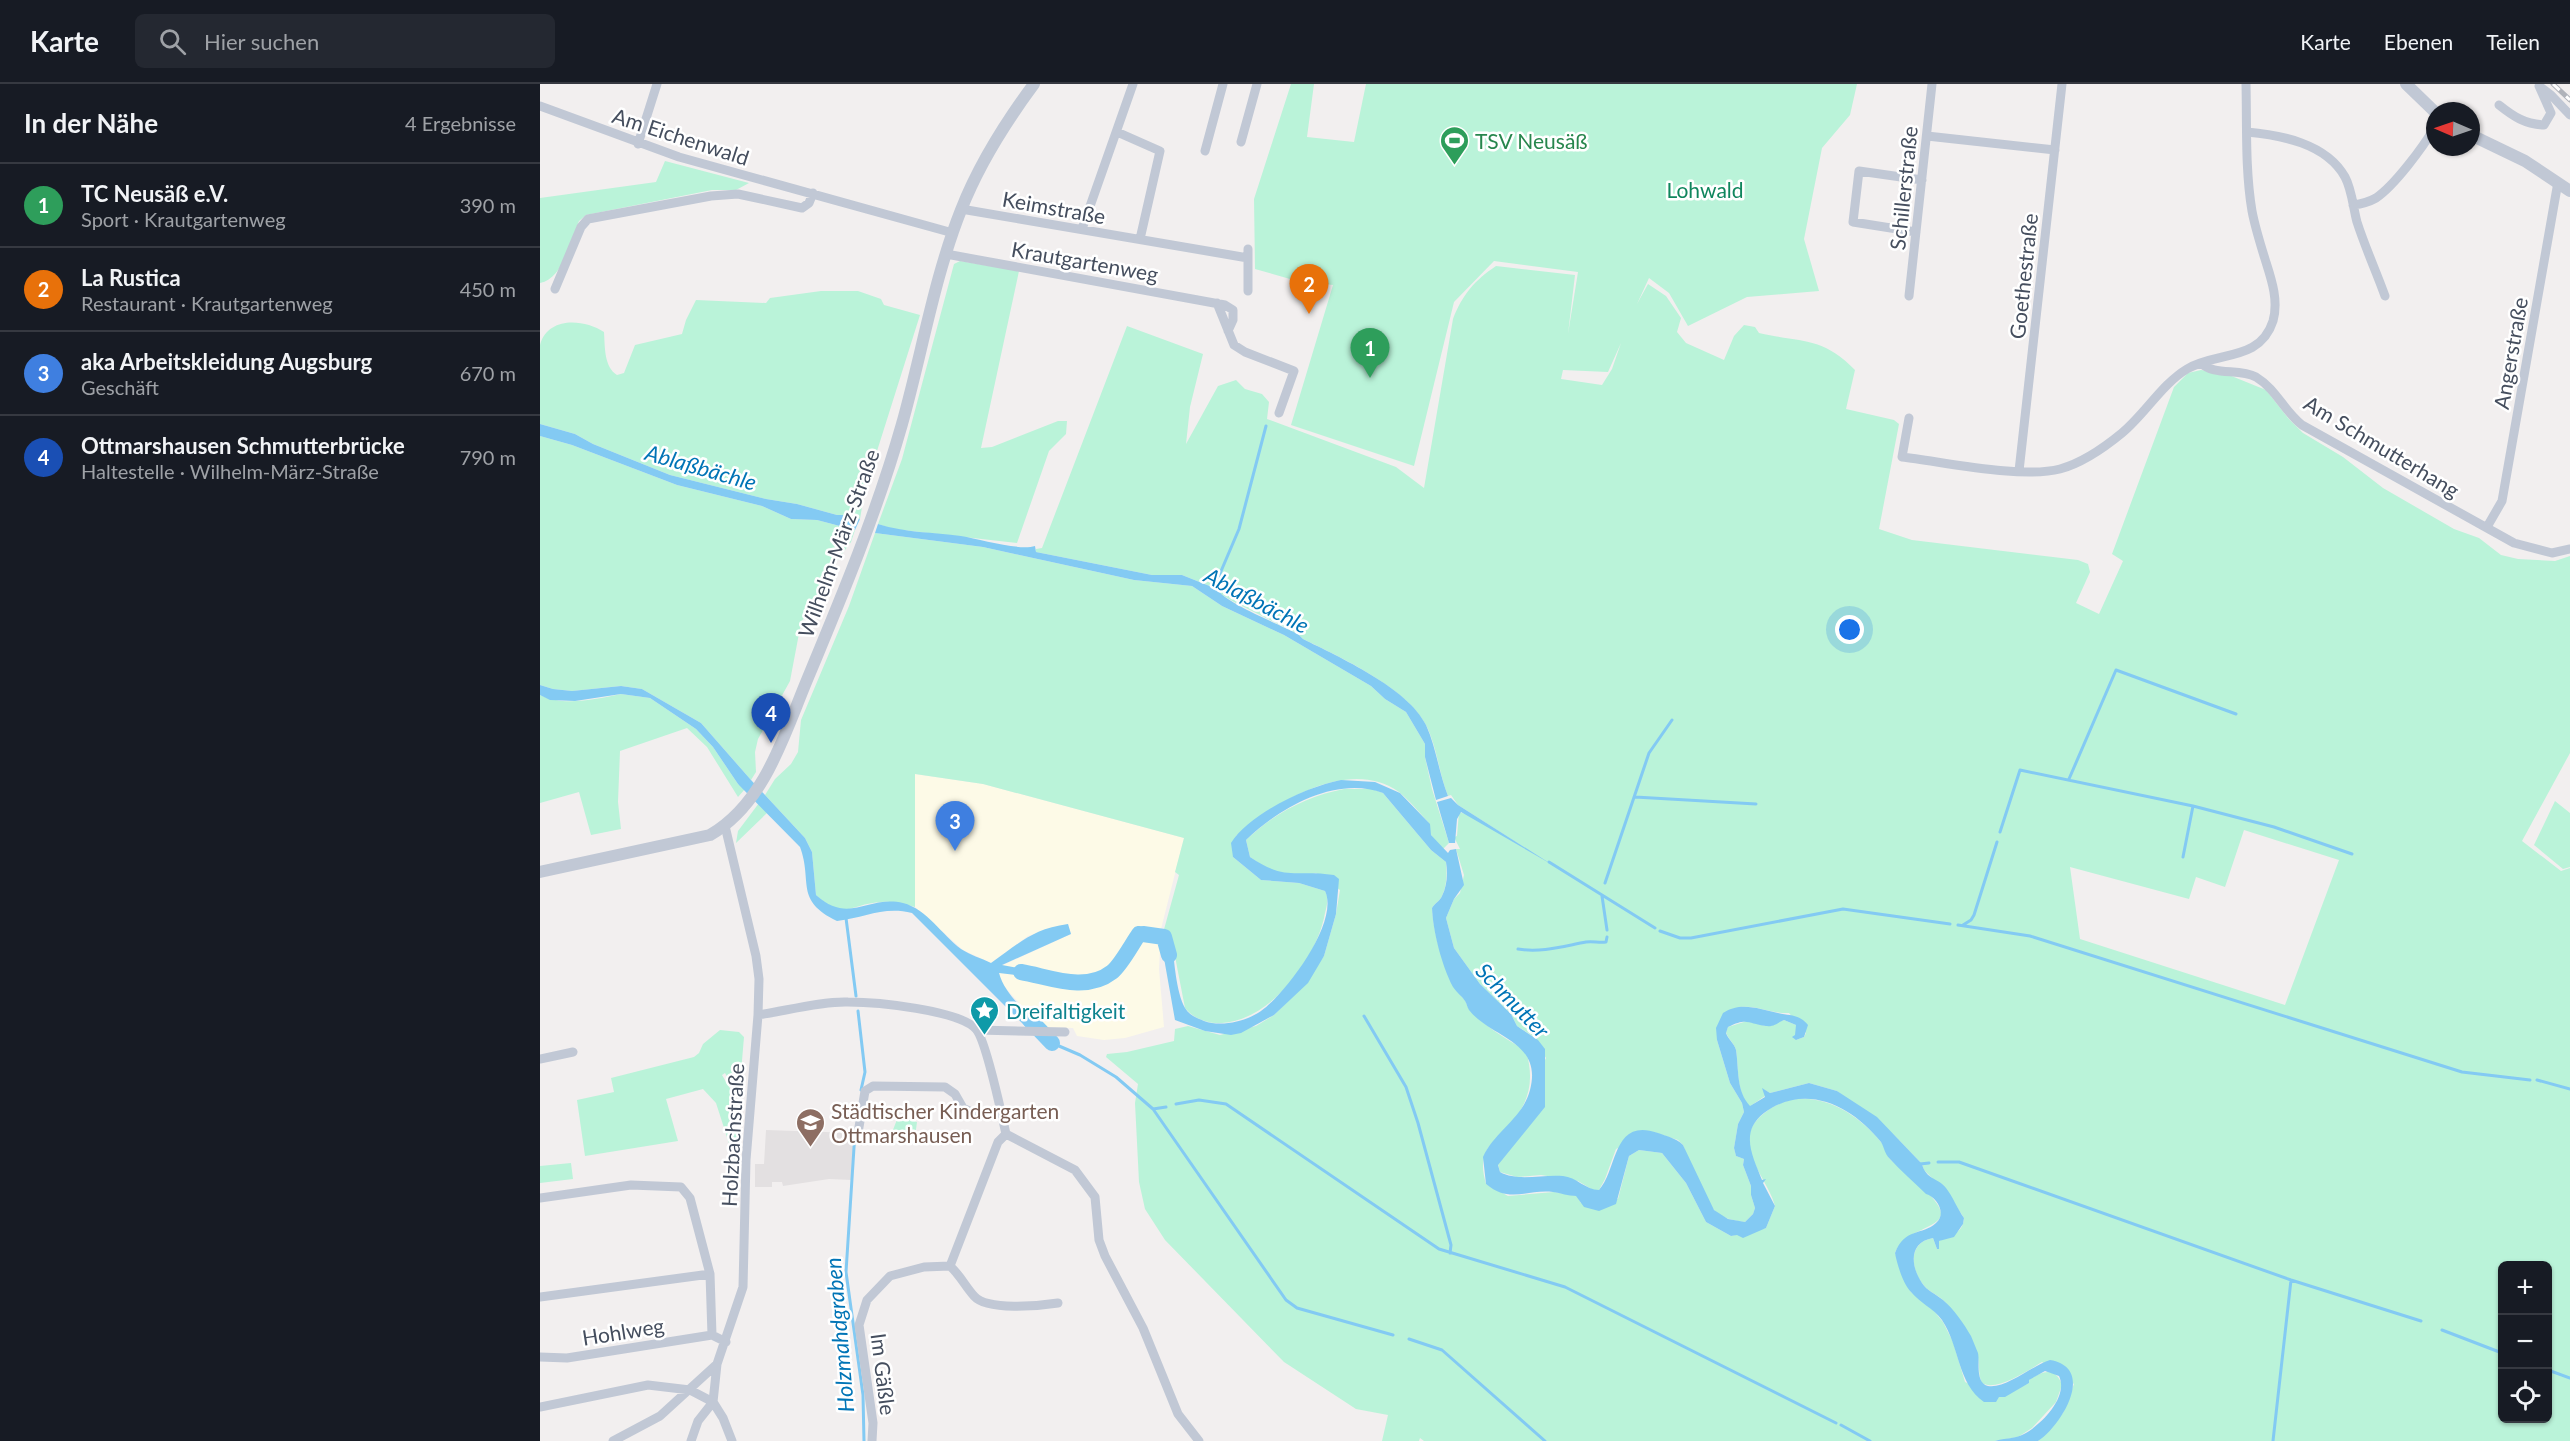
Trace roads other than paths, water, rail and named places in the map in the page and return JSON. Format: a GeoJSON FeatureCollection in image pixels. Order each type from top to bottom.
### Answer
{"type":"FeatureCollection","features":[{"type":"Feature","properties":{"kind":"street"},"geometry":{"type":"LineString","coordinates":[[638,144],[657,84]]}},
{"type":"Feature","properties":{"kind":"street","name":"Wilhelm-März-Straße"},"geometry":{"type":"LineString","coordinates":[[724,826],[746,804],[765,777],[780,746],[875,508],[902,425],[946,255],[961,209],[995,142],[1034,84]]}},
{"type":"Feature","properties":{"kind":"street"},"geometry":{"type":"LineString","coordinates":[[1082,230],[1133,84]]}},
{"type":"Feature","properties":{"kind":"street"},"geometry":{"type":"LineString","coordinates":[[1205,151],[1223,84]]}},
{"type":"Feature","properties":{"kind":"street"},"geometry":{"type":"LineString","coordinates":[[1241,142],[1257,84]]}},
{"type":"Feature","properties":{"kind":"street","name":"Schillerstraße"},"geometry":{"type":"LineString","coordinates":[[1909,296],[1932,84]]}},
{"type":"Feature","properties":{"kind":"street","name":"Goethestraße"},"geometry":{"type":"LineString","coordinates":[[2019,471],[2062,84]]}},
{"type":"Feature","properties":{"kind":"street"},"geometry":{"type":"LineString","coordinates":[[1909,418],[1902,457],[2019,471],[2049,471],[2062,468],[2091,454],[2132,424],[2185,370],[2201,363],[2238,354],[2254,347],[2266,336],[2275,313],[2272,281],[2252,210],[2246,84]]}},
{"type":"Feature","properties":{"kind":"street"},"geometry":{"type":"LineString","coordinates":[[2406,84],[2426,103]]}},
{"type":"Feature","properties":{"kind":"street"},"geometry":{"type":"LineString","coordinates":[[2499,105],[2514,117],[2528,124],[2544,125],[2552,113],[2538,85]]}},
{"type":"Feature","properties":{"kind":"street"},"geometry":{"type":"LineString","coordinates":[[2538,85],[2551,95],[2570,116]]}},
{"type":"Feature","properties":{"kind":"street","name":"Am Eichenwald"},"geometry":{"type":"LineString","coordinates":[[540,106],[638,144],[953,233]]}},
{"type":"Feature","properties":{"kind":"street"},"geometry":{"type":"LineString","coordinates":[[1117,132],[1160,152],[1140,239]]}},
{"type":"Feature","properties":{"kind":"street"},"geometry":{"type":"LineString","coordinates":[[2247,132],[2289,139],[2322,154],[2345,177],[2385,296]]}},
{"type":"Feature","properties":{"kind":"street"},"geometry":{"type":"LineString","coordinates":[[1927,136],[2055,150]]}},
{"type":"Feature","properties":{"kind":"street"},"geometry":{"type":"LineString","coordinates":[[2480,139],[2525,161],[2570,191]]}},
{"type":"Feature","properties":{"kind":"street"},"geometry":{"type":"LineString","coordinates":[[2353,206],[2375,198],[2386,189],[2426,140]]}},
{"type":"Feature","properties":{"kind":"street"},"geometry":{"type":"LineString","coordinates":[[1916,232],[1853,222],[1854,212],[1859,171],[1922,180]]}},
{"type":"Feature","properties":{"kind":"street","name":"Angerstraße"},"geometry":{"type":"LineString","coordinates":[[2487,528],[2502,501],[2558,182]]}},
{"type":"Feature","properties":{"kind":"street","name":"Am Eichenwald"},"geometry":{"type":"LineString","coordinates":[[555,289],[581,227],[588,219],[711,196],[738,194],[802,208],[809,203],[813,193]]}},
{"type":"Feature","properties":{"kind":"street","name":"Keimstraße"},"geometry":{"type":"LineString","coordinates":[[961,209],[1140,239],[1248,253],[1248,291]]}},
{"type":"Feature","properties":{"kind":"street","name":"Krautgartenweg"},"geometry":{"type":"LineString","coordinates":[[946,255],[1217,303],[1234,345],[1240,350],[1294,371],[1279,412]]}},
{"type":"Feature","properties":{"kind":"street","name":"Am Schmutterhang"},"geometry":{"type":"LineString","coordinates":[[2201,363],[2208,368],[2255,377],[2276,394],[2288,412],[2302,425],[2526,548],[2552,553],[2570,549]]}},
{"type":"Feature","properties":{"kind":"street"},"geometry":{"type":"LineString","coordinates":[[540,872],[695,839],[710,835],[724,826]]}},
{"type":"Feature","properties":{"kind":"street","name":"Holzbachstraße"},"geometry":{"type":"LineString","coordinates":[[713,1402],[717,1364],[743,1287],[746,1160],[759,979],[756,956],[724,826]]}},
{"type":"Feature","properties":{"kind":"street"},"geometry":{"type":"LineString","coordinates":[[758,1015],[847,1001],[897,1006],[957,1017],[977,1030],[1065,1032]]}},
{"type":"Feature","properties":{"kind":"street"},"geometry":{"type":"LineString","coordinates":[[977,1030],[994,1082],[1006,1134],[1075,1170],[1095,1197],[1099,1240],[1105,1256],[1143,1328],[1178,1414],[1199,1441]]}},
{"type":"Feature","properties":{"kind":"street"},"geometry":{"type":"LineString","coordinates":[[540,1059],[573,1052]]}},
{"type":"Feature","properties":{"kind":"street"},"geometry":{"type":"LineString","coordinates":[[858,1133],[865,1091],[873,1086],[945,1087],[955,1094],[963,1108],[978,1115],[1002,1116]]}},
{"type":"Feature","properties":{"kind":"street"},"geometry":{"type":"LineString","coordinates":[[1006,1134],[998,1142],[950,1266],[975,1299],[1004,1306],[1058,1303]]}},
{"type":"Feature","properties":{"kind":"street"},"geometry":{"type":"LineString","coordinates":[[540,1198],[631,1185],[681,1187],[690,1198],[710,1274],[712,1335],[726,1342]]}},
{"type":"Feature","properties":{"kind":"street","name":"Im Gäßle"},"geometry":{"type":"LineString","coordinates":[[872,1441],[873,1423],[859,1325],[867,1300],[890,1276],[924,1267],[950,1266]]}},
{"type":"Feature","properties":{"kind":"street"},"geometry":{"type":"LineString","coordinates":[[540,1298],[710,1274]]}},
{"type":"Feature","properties":{"kind":"street","name":"Hohlweg"},"geometry":{"type":"LineString","coordinates":[[540,1357],[567,1359],[712,1335]]}},
{"type":"Feature","properties":{"kind":"street"},"geometry":{"type":"LineString","coordinates":[[613,1441],[660,1416],[717,1364]]}},
{"type":"Feature","properties":{"kind":"street"},"geometry":{"type":"LineString","coordinates":[[540,1407],[648,1385],[690,1390],[713,1402],[723,1418],[732,1441]]}},
{"type":"Feature","properties":{"kind":"street"},"geometry":{"type":"LineString","coordinates":[[691,1441],[698,1421],[713,1402]]}},
{"type":"Feature","properties":{"kind":"water"},"geometry":{"type":"Polygon","coordinates":[[[540,424],[575,434],[593,444],[670,475],[837,515],[851,515],[860,519],[855,530],[817,520],[791,519],[762,506],[677,485],[572,445],[540,436],[540,424]]]}},
{"type":"Feature","properties":{"kind":"water"},"geometry":{"type":"Polygon","coordinates":[[[878,524],[909,531],[961,536],[1010,546],[1035,546],[1036,552],[1152,575],[1182,575],[1217,589],[1231,601],[1298,634],[1303,639],[1371,675],[1404,698],[1417,711],[1426,725],[1448,796],[1436,800],[1425,757],[1425,744],[1406,712],[1385,699],[1371,686],[1284,635],[1222,606],[1192,586],[1134,580],[983,547],[875,533],[878,524]]]}},
{"type":"Feature","properties":{"kind":"water"},"geometry":{"type":"Polygon","coordinates":[[[540,685],[572,691],[621,686],[642,689],[701,723],[805,838],[812,852],[816,895],[828,904],[849,909],[891,902],[912,906],[927,916],[961,949],[991,963],[1035,933],[1068,924],[1071,934],[1002,965],[1043,973],[1042,978],[999,973],[1011,996],[1041,1027],[1026,1027],[912,913],[892,911],[837,921],[815,906],[807,889],[804,859],[800,847],[738,784],[713,747],[696,729],[650,698],[621,694],[575,701],[550,700],[540,695],[540,685]]]}},
{"type":"Feature","properties":{"kind":"water"},"geometry":{"type":"Polygon","coordinates":[[[1341,780],[1375,782],[1400,793],[1430,824],[1431,835],[1448,853],[1456,849],[1464,885],[1454,899],[1446,918],[1454,948],[1480,984],[1511,1014],[1517,1026],[1538,1040],[1545,1049],[1545,1107],[1498,1165],[1500,1172],[1515,1177],[1563,1176],[1599,1190],[1624,1138],[1632,1132],[1643,1130],[1658,1133],[1683,1145],[1714,1210],[1728,1219],[1745,1222],[1753,1214],[1755,1208],[1751,1186],[1743,1165],[1744,1159],[1736,1156],[1734,1148],[1738,1124],[1744,1112],[1742,1103],[1730,1083],[1717,1040],[1716,1028],[1723,1013],[1737,1007],[1757,1008],[1798,1017],[1808,1025],[1804,1037],[1796,1040],[1792,1037],[1795,1035],[1796,1025],[1784,1020],[1769,1026],[1744,1022],[1728,1027],[1726,1033],[1736,1050],[1742,1094],[1750,1106],[1765,1097],[1762,1088],[1770,1093],[1809,1083],[1837,1091],[1877,1117],[1922,1164],[1926,1173],[1943,1185],[1964,1218],[1963,1224],[1954,1237],[1939,1241],[1939,1249],[1933,1238],[1919,1244],[1914,1255],[1915,1269],[1926,1288],[1951,1308],[1971,1336],[1978,1353],[1980,1377],[1984,1384],[1995,1386],[2003,1384],[2050,1360],[2064,1365],[2071,1374],[2073,1385],[2070,1398],[2064,1411],[2047,1434],[2038,1441],[1995,1441],[2021,1436],[2031,1430],[2052,1410],[2060,1393],[2059,1376],[2045,1371],[2005,1397],[1999,1397],[1996,1402],[1984,1402],[1975,1394],[1964,1375],[1948,1330],[1935,1312],[1915,1296],[1905,1284],[1895,1253],[1904,1239],[1936,1223],[1941,1215],[1937,1202],[1886,1155],[1881,1142],[1869,1129],[1842,1109],[1827,1102],[1796,1099],[1780,1104],[1756,1120],[1750,1136],[1750,1145],[1762,1180],[1766,1179],[1763,1183],[1775,1206],[1766,1228],[1743,1238],[1737,1235],[1731,1236],[1706,1222],[1686,1183],[1662,1153],[1639,1150],[1629,1156],[1616,1204],[1599,1211],[1584,1207],[1576,1196],[1553,1192],[1511,1195],[1495,1190],[1486,1184],[1483,1157],[1526,1100],[1532,1074],[1529,1061],[1513,1042],[1478,1019],[1453,987],[1439,949],[1432,908],[1441,898],[1445,888],[1446,862],[1431,850],[1383,793],[1346,788],[1309,798],[1291,806],[1246,840],[1250,857],[1273,870],[1334,875],[1339,879],[1336,914],[1324,956],[1308,983],[1274,1015],[1241,1033],[1231,1035],[1205,1031],[1175,1020],[1162,947],[1163,933],[1168,934],[1172,941],[1177,985],[1185,1008],[1204,1021],[1218,1024],[1240,1021],[1255,1015],[1271,1002],[1296,974],[1318,938],[1325,920],[1328,904],[1325,891],[1299,883],[1261,880],[1233,857],[1231,843],[1251,822],[1280,803],[1312,788],[1341,780]]]}},
{"type":"Feature","properties":{"kind":"water"},"geometry":{"type":"Polygon","coordinates":[[[1451,798],[1458,805],[1551,864],[1461,812],[1457,819],[1455,843],[1449,843],[1437,802],[1451,798]]]}},
{"type":"Feature","properties":{"kind":"waterway","name":"Ablaßbächle"},"geometry":{"type":"LineString","coordinates":[[1213,590],[1239,529],[1266,426]]}},
{"type":"Feature","properties":{"kind":"waterway"},"geometry":{"type":"LineString","coordinates":[[2069,779],[2116,670],[2236,714]]}},
{"type":"Feature","properties":{"kind":"waterway"},"geometry":{"type":"LineString","coordinates":[[1605,883],[1649,753],[1672,720]]}},
{"type":"Feature","properties":{"kind":"waterway"},"geometry":{"type":"LineString","coordinates":[[2000,832],[2020,770],[2193,806],[2274,827],[2352,854]]}},
{"type":"Feature","properties":{"kind":"waterway"},"geometry":{"type":"LineString","coordinates":[[1635,797],[1756,804]]}},
{"type":"Feature","properties":{"kind":"waterway"},"geometry":{"type":"LineString","coordinates":[[2183,857],[2193,806]]}},
{"type":"Feature","properties":{"kind":"waterway"},"geometry":{"type":"LineString","coordinates":[[1963,925],[1974,915],[1997,842]]}},
{"type":"Feature","properties":{"kind":"waterway"},"geometry":{"type":"LineString","coordinates":[[1549,862],[1655,928]]}},
{"type":"Feature","properties":{"kind":"waterway"},"geometry":{"type":"LineString","coordinates":[[1602,896],[1607,930]]}},
{"type":"Feature","properties":{"kind":"waterway"},"geometry":{"type":"LineString","coordinates":[[1660,931],[1680,938],[1691,938],[1843,909],[1950,924]]}},
{"type":"Feature","properties":{"kind":"waterway","name":"Holzmahdgraben"},"geometry":{"type":"LineString","coordinates":[[846,918],[856,996]]}},
{"type":"Feature","properties":{"kind":"waterway"},"geometry":{"type":"LineString","coordinates":[[1958,925],[2030,936],[2462,1072],[2530,1080]]}},
{"type":"Feature","properties":{"kind":"waterway"},"geometry":{"type":"LineString","coordinates":[[1021,972],[1067,982],[1090,982],[1112,972],[1123,960],[1139,934]]}},
{"type":"Feature","properties":{"kind":"waterway","name":"Schmutter"},"geometry":{"type":"LineString","coordinates":[[1143,934],[1164,937],[1169,955]]}},
{"type":"Feature","properties":{"kind":"waterway"},"geometry":{"type":"LineString","coordinates":[[1518,949],[1544,950],[1586,942],[1606,942],[1607,937]]}},
{"type":"Feature","properties":{"kind":"waterway","name":"Holzmahdgraben"},"geometry":{"type":"LineString","coordinates":[[858,1011],[865,1072],[861,1090]]}},
{"type":"Feature","properties":{"kind":"waterway"},"geometry":{"type":"LineString","coordinates":[[1364,1016],[1406,1087],[1451,1245],[1450,1253]]}},
{"type":"Feature","properties":{"kind":"waterway"},"geometry":{"type":"LineString","coordinates":[[1030,1020],[1052,1043]]}},
{"type":"Feature","properties":{"kind":"waterway"},"geometry":{"type":"LineString","coordinates":[[1052,1043],[1080,1055],[1116,1077],[1153,1109],[1286,1300],[1297,1308],[1393,1335]]}},
{"type":"Feature","properties":{"kind":"waterway"},"geometry":{"type":"LineString","coordinates":[[2537,1080],[2570,1089]]}},
{"type":"Feature","properties":{"kind":"waterway"},"geometry":{"type":"LineString","coordinates":[[1176,1104],[1199,1100],[1226,1104],[1439,1249],[1565,1287],[1836,1423]]}},
{"type":"Feature","properties":{"kind":"waterway"},"geometry":{"type":"LineString","coordinates":[[1153,1109],[1166,1107]]}},
{"type":"Feature","properties":{"kind":"waterway","name":"Holzmahdgraben"},"geometry":{"type":"LineString","coordinates":[[855,1132],[846,1272],[863,1395],[864,1441]]}},
{"type":"Feature","properties":{"kind":"waterway"},"geometry":{"type":"LineString","coordinates":[[1938,1162],[1959,1162],[2291,1280],[2421,1321]]}},
{"type":"Feature","properties":{"kind":"waterway"},"geometry":{"type":"LineString","coordinates":[[1920,1164],[1929,1163]]}},
{"type":"Feature","properties":{"kind":"waterway"},"geometry":{"type":"LineString","coordinates":[[2273,1441],[2291,1280]]}},
{"type":"Feature","properties":{"kind":"waterway"},"geometry":{"type":"LineString","coordinates":[[2442,1330],[2498,1351]]}},
{"type":"Feature","properties":{"kind":"waterway"},"geometry":{"type":"LineString","coordinates":[[1409,1339],[1442,1350],[1545,1441]]}},
{"type":"Feature","properties":{"kind":"waterway"},"geometry":{"type":"LineString","coordinates":[[2552,1371],[2570,1378]]}},
{"type":"Feature","properties":{"kind":"waterway"},"geometry":{"type":"LineString","coordinates":[[1841,1425],[1870,1441]]}},
{"type":"Feature","properties":{"kind":"railway"},"geometry":{"type":"LineString","coordinates":[[2553,84],[2570,100]]}},
{"type":"Feature","properties":{"kind":"place","name":"TSV Neusäß"},"geometry":{"type":"Point","coordinates":[1454,166]}},
{"type":"Feature","properties":{"kind":"place","name":"La Rustica"},"geometry":{"type":"Point","coordinates":[1309,314]}},
{"type":"Feature","properties":{"kind":"place","name":"TC Neusäß e.V."},"geometry":{"type":"Point","coordinates":[1370,378]}},
{"type":"Feature","properties":{"kind":"place","name":"Ottmarshausen Schmutterbrücke"},"geometry":{"type":"Point","coordinates":[771,743]}},
{"type":"Feature","properties":{"kind":"place","name":"aka Arbeitskleidung Augsburg"},"geometry":{"type":"Point","coordinates":[955,851]}},
{"type":"Feature","properties":{"kind":"place","name":"Dreifaltigkeit"},"geometry":{"type":"Point","coordinates":[985,1036]}},
{"type":"Feature","properties":{"kind":"place","name":"Städtischer Kindergarten Ottmarshausen"},"geometry":{"type":"Point","coordinates":[810,1148]}},
{"type":"Feature","properties":{"kind":"park label","name":"Lohwald"},"geometry":{"type":"Point","coordinates":[1705,189]}}]}
